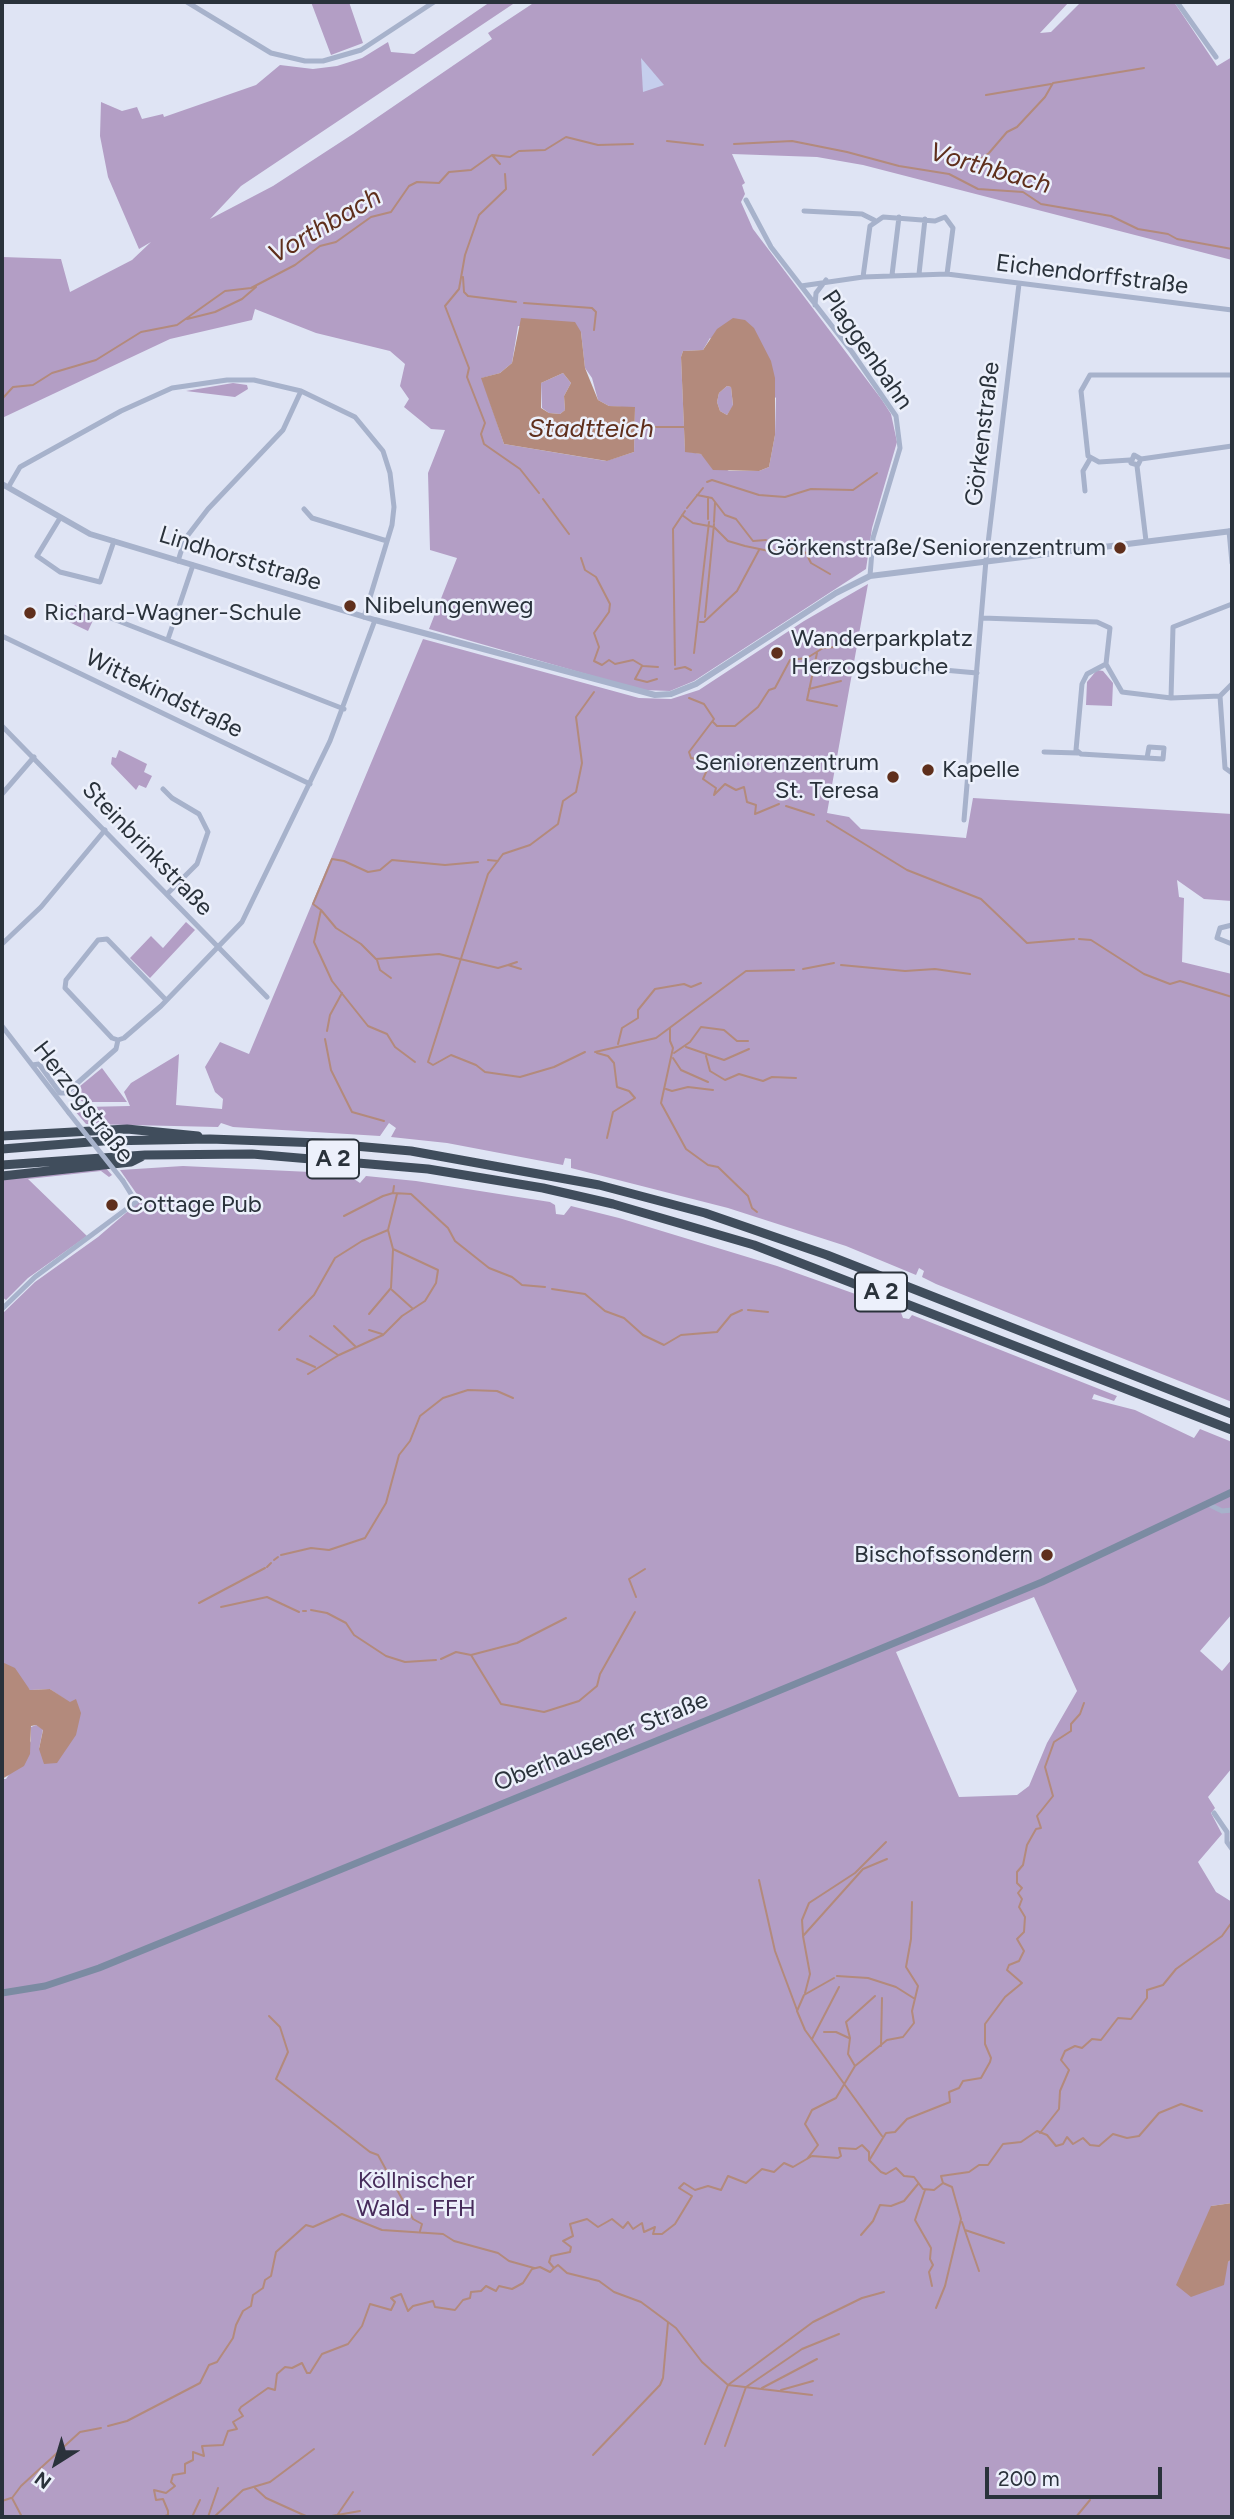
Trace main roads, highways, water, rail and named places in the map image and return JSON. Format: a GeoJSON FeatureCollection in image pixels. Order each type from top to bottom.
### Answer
{"type":"FeatureCollection","features":[{"type":"Feature","properties":{"kind":"highway"},"geometry":{"type":"LineString","coordinates":[[2,1136],[127,1129],[188,1133],[210,1139]]}},
{"type":"Feature","properties":{"kind":"highway","name":"A 2"},"geometry":{"type":"LineString","coordinates":[[2,1149],[93,1142],[210,1139],[321,1143],[411,1151],[543,1173],[646,1196],[838,1258],[1232,1414]]}},
{"type":"Feature","properties":{"kind":"highway","name":"A 2"},"geometry":{"type":"LineString","coordinates":[[2,1165],[145,1155],[252,1154],[351,1160],[519,1184],[613,1204],[699,1227],[802,1262],[1232,1430]]}},
{"type":"Feature","properties":{"kind":"highway"},"geometry":{"type":"LineString","coordinates":[[2,1176],[131,1162],[145,1155]]}},
{"type":"Feature","properties":{"kind":"main road","name":"Oberhausener Straße"},"geometry":{"type":"LineString","coordinates":[[2,1993],[45,1986],[111,1962],[1035,1586],[1232,1492]]}},
{"type":"Feature","properties":{"kind":"water","name":"Stadtteich"},"geometry":{"type":"Polygon","coordinates":[[[521,318],[575,322],[581,332],[585,368],[598,400],[609,406],[635,407],[634,452],[607,461],[504,444],[481,378],[500,373],[512,363],[521,318]],[[563,373],[541,383],[541,408],[549,413],[560,414],[565,410],[564,396],[571,383],[563,373]]]}},
{"type":"Feature","properties":{"kind":"water","name":"Stadtteich"},"geometry":{"type":"Polygon","coordinates":[[[733,318],[745,320],[754,328],[771,361],[775,378],[775,435],[769,467],[759,471],[713,470],[701,454],[685,452],[681,357],[683,351],[703,350],[717,329],[733,318]],[[727,386],[719,393],[717,402],[720,411],[727,415],[733,405],[731,387],[727,386]]]}},
{"type":"Feature","properties":{"kind":"water"},"geometry":{"type":"Polygon","coordinates":[[[2,1662],[15,1668],[30,1690],[50,1689],[70,1702],[76,1699],[81,1713],[76,1735],[57,1763],[44,1764],[39,1749],[43,1730],[36,1725],[31,1726],[30,1754],[24,1766],[2,1779],[2,1662]]]}},
{"type":"Feature","properties":{"kind":"water"},"geometry":{"type":"Polygon","coordinates":[[[1232,2203],[1232,2259],[1228,2262],[1224,2285],[1191,2297],[1176,2285],[1211,2206],[1232,2203]]]}},
{"type":"Feature","properties":{"kind":"waterway"},"geometry":{"type":"LineString","coordinates":[[972,165],[989,153],[1007,132],[1017,127],[1045,97],[1053,83],[1144,68]]}},
{"type":"Feature","properties":{"kind":"waterway"},"geometry":{"type":"LineString","coordinates":[[986,95],[1051,84]]}},
{"type":"Feature","properties":{"kind":"waterway","name":"Vorthbach"},"geometry":{"type":"LineString","coordinates":[[2,399],[13,387],[33,385],[52,373],[96,360],[141,332],[177,325],[225,291],[251,288],[295,265],[320,246],[336,242],[371,217],[391,212],[409,186],[417,182],[439,183],[449,172],[471,170],[492,155],[510,157],[519,151],[545,150],[566,137],[598,145],[633,144]]}},
{"type":"Feature","properties":{"kind":"waterway","name":"Vorthbach"},"geometry":{"type":"LineString","coordinates":[[667,141],[703,145]]}},
{"type":"Feature","properties":{"kind":"waterway","name":"Vorthbach"},"geometry":{"type":"LineString","coordinates":[[734,144],[792,141],[847,152],[899,166],[949,174],[978,189],[1023,192],[1041,204],[1111,216],[1138,229],[1232,249]]}},
{"type":"Feature","properties":{"kind":"waterway"},"geometry":{"type":"LineString","coordinates":[[492,155],[500,164]]}},
{"type":"Feature","properties":{"kind":"waterway"},"geometry":{"type":"LineString","coordinates":[[505,174],[506,189],[479,215],[465,255],[459,289],[445,306],[469,368],[467,377],[485,423],[481,434],[484,444],[520,469],[539,493]]}},
{"type":"Feature","properties":{"kind":"waterway"},"geometry":{"type":"LineString","coordinates":[[463,277],[464,292],[468,296],[516,302]]}},
{"type":"Feature","properties":{"kind":"waterway","name":"Vorthbach"},"geometry":{"type":"LineString","coordinates":[[187,319],[215,312],[242,299],[256,287]]}},
{"type":"Feature","properties":{"kind":"waterway"},"geometry":{"type":"LineString","coordinates":[[524,303],[592,308],[596,312],[594,330]]}},
{"type":"Feature","properties":{"kind":"waterway"},"geometry":{"type":"LineString","coordinates":[[636,427],[686,427]]}},
{"type":"Feature","properties":{"kind":"waterway"},"geometry":{"type":"LineString","coordinates":[[707,482],[712,480],[759,495],[785,497],[811,489],[853,490],[877,473]]}},
{"type":"Feature","properties":{"kind":"waterway"},"geometry":{"type":"LineString","coordinates":[[687,508],[703,488]]}},
{"type":"Feature","properties":{"kind":"waterway"},"geometry":{"type":"LineString","coordinates":[[697,495],[712,498],[725,515],[736,519],[753,541],[766,540]]}},
{"type":"Feature","properties":{"kind":"waterway"},"geometry":{"type":"LineString","coordinates":[[708,497],[708,519]]}},
{"type":"Feature","properties":{"kind":"waterway"},"geometry":{"type":"LineString","coordinates":[[543,499],[569,534]]}},
{"type":"Feature","properties":{"kind":"waterway"},"geometry":{"type":"LineString","coordinates":[[714,522],[715,503]]}},
{"type":"Feature","properties":{"kind":"waterway"},"geometry":{"type":"LineString","coordinates":[[675,665],[673,529],[685,511]]}},
{"type":"Feature","properties":{"kind":"waterway"},"geometry":{"type":"LineString","coordinates":[[682,515],[693,523],[714,527],[728,541],[745,546],[769,551],[795,548],[806,553],[811,563],[830,574]]}},
{"type":"Feature","properties":{"kind":"waterway"},"geometry":{"type":"LineString","coordinates":[[694,653],[709,522]]}},
{"type":"Feature","properties":{"kind":"waterway"},"geometry":{"type":"LineString","coordinates":[[705,617],[714,524]]}},
{"type":"Feature","properties":{"kind":"waterway"},"geometry":{"type":"LineString","coordinates":[[700,622],[704,622],[737,591],[759,550]]}},
{"type":"Feature","properties":{"kind":"waterway"},"geometry":{"type":"LineString","coordinates":[[581,558],[585,570],[596,577],[610,604],[609,612],[594,633],[599,647],[594,661],[602,665],[609,660],[615,664],[633,660],[643,666],[658,667]]}},
{"type":"Feature","properties":{"kind":"waterway"},"geometry":{"type":"LineString","coordinates":[[713,722],[717,726],[735,726],[758,707],[769,690],[775,688],[790,660],[807,658],[823,648],[835,647],[848,635]]}},
{"type":"Feature","properties":{"kind":"waterway"},"geometry":{"type":"LineString","coordinates":[[817,653],[807,700],[837,706]]}},
{"type":"Feature","properties":{"kind":"waterway"},"geometry":{"type":"LineString","coordinates":[[642,666],[635,679],[647,682],[657,679]]}},
{"type":"Feature","properties":{"kind":"waterway"},"geometry":{"type":"LineString","coordinates":[[675,669],[685,667],[691,670]]}},
{"type":"Feature","properties":{"kind":"waterway"},"geometry":{"type":"LineString","coordinates":[[809,689],[841,681]]}},
{"type":"Feature","properties":{"kind":"waterway"},"geometry":{"type":"LineString","coordinates":[[585,1052],[554,1067],[520,1077],[485,1072],[476,1065],[451,1055],[433,1065],[428,1062],[488,874],[503,854],[530,845],[558,824],[563,801],[576,792],[582,763],[576,717],[594,692]]}},
{"type":"Feature","properties":{"kind":"waterway"},"geometry":{"type":"LineString","coordinates":[[689,698],[704,704],[714,719],[689,752],[691,758],[701,760],[707,770],[703,779],[716,788],[714,795],[725,784],[736,790],[744,787],[747,802],[756,805],[755,814],[779,804]]}},
{"type":"Feature","properties":{"kind":"waterway"},"geometry":{"type":"LineString","coordinates":[[786,806],[814,815]]}},
{"type":"Feature","properties":{"kind":"waterway"},"geometry":{"type":"LineString","coordinates":[[827,821],[907,870],[981,899],[1027,943],[1074,939]]}},
{"type":"Feature","properties":{"kind":"waterway"},"geometry":{"type":"LineString","coordinates":[[415,1062],[395,1047],[387,1034],[368,1026],[332,981],[314,942],[321,910],[313,904],[332,859],[344,861],[368,872],[380,870],[392,860],[445,865],[478,862]]}},
{"type":"Feature","properties":{"kind":"waterway"},"geometry":{"type":"LineString","coordinates":[[488,860],[498,861]]}},
{"type":"Feature","properties":{"kind":"waterway"},"geometry":{"type":"LineString","coordinates":[[321,910],[336,928],[361,944],[376,959],[439,954],[498,968],[508,965],[521,969]]}},
{"type":"Feature","properties":{"kind":"waterway"},"geometry":{"type":"LineString","coordinates":[[1079,939],[1091,940],[1144,974],[1170,984],[1180,981],[1232,997]]}},
{"type":"Feature","properties":{"kind":"waterway"},"geometry":{"type":"LineString","coordinates":[[377,960],[380,970],[391,978]]}},
{"type":"Feature","properties":{"kind":"waterway"},"geometry":{"type":"LineString","coordinates":[[508,965],[517,962]]}},
{"type":"Feature","properties":{"kind":"waterway"},"geometry":{"type":"LineString","coordinates":[[803,969],[834,963]]}},
{"type":"Feature","properties":{"kind":"waterway"},"geometry":{"type":"LineString","coordinates":[[841,965],[905,971],[935,969],[970,974]]}},
{"type":"Feature","properties":{"kind":"waterway"},"geometry":{"type":"LineString","coordinates":[[595,1052],[656,1038],[746,971],[794,970]]}},
{"type":"Feature","properties":{"kind":"waterway"},"geometry":{"type":"LineString","coordinates":[[618,1044],[622,1028],[638,1018],[638,1010],[655,989],[684,984],[691,987],[701,983]]}},
{"type":"Feature","properties":{"kind":"waterway"},"geometry":{"type":"LineString","coordinates":[[327,1031],[330,1015],[342,993]]}},
{"type":"Feature","properties":{"kind":"waterway"},"geometry":{"type":"LineString","coordinates":[[674,1053],[690,1042],[701,1027],[724,1030],[737,1041],[748,1041]]}},
{"type":"Feature","properties":{"kind":"waterway"},"geometry":{"type":"LineString","coordinates":[[670,1028],[673,1048],[661,1103],[686,1149],[708,1165],[718,1167],[748,1196],[752,1208],[757,1212]]}},
{"type":"Feature","properties":{"kind":"waterway"},"geometry":{"type":"LineString","coordinates":[[325,1039],[331,1070],[352,1112],[384,1121]]}},
{"type":"Feature","properties":{"kind":"waterway"},"geometry":{"type":"LineString","coordinates":[[686,1047],[724,1060],[749,1049]]}},
{"type":"Feature","properties":{"kind":"waterway"},"geometry":{"type":"LineString","coordinates":[[597,1053],[608,1056],[614,1063],[617,1087],[629,1091],[635,1098],[613,1112],[607,1138]]}},
{"type":"Feature","properties":{"kind":"waterway"},"geometry":{"type":"LineString","coordinates":[[706,1056],[710,1071],[725,1080],[739,1074],[763,1081],[772,1077],[796,1078]]}},
{"type":"Feature","properties":{"kind":"waterway"},"geometry":{"type":"LineString","coordinates":[[673,1058],[681,1070],[708,1082]]}},
{"type":"Feature","properties":{"kind":"waterway"},"geometry":{"type":"LineString","coordinates":[[666,1089],[672,1091],[688,1087],[713,1090]]}},
{"type":"Feature","properties":{"kind":"waterway"},"geometry":{"type":"LineString","coordinates":[[394,1186],[393,1193],[411,1194],[448,1228],[455,1241],[489,1268],[512,1277],[522,1285],[545,1287]]}},
{"type":"Feature","properties":{"kind":"waterway"},"geometry":{"type":"LineString","coordinates":[[344,1216],[393,1193]]}},
{"type":"Feature","properties":{"kind":"waterway"},"geometry":{"type":"LineString","coordinates":[[308,1374],[339,1355],[383,1335],[402,1316],[425,1301],[436,1283],[438,1270],[393,1249],[388,1230],[397,1194]]}},
{"type":"Feature","properties":{"kind":"waterway"},"geometry":{"type":"LineString","coordinates":[[279,1330],[314,1295],[335,1258],[362,1241],[388,1230]]}},
{"type":"Feature","properties":{"kind":"waterway"},"geometry":{"type":"LineString","coordinates":[[369,1314],[391,1288],[393,1250]]}},
{"type":"Feature","properties":{"kind":"waterway"},"geometry":{"type":"LineString","coordinates":[[552,1289],[585,1294],[605,1311],[624,1318],[643,1335],[664,1345],[681,1335],[717,1332],[731,1315],[742,1310]]}},
{"type":"Feature","properties":{"kind":"waterway"},"geometry":{"type":"LineString","coordinates":[[392,1290],[412,1308]]}},
{"type":"Feature","properties":{"kind":"waterway"},"geometry":{"type":"LineString","coordinates":[[748,1310],[768,1312]]}},
{"type":"Feature","properties":{"kind":"waterway"},"geometry":{"type":"LineString","coordinates":[[334,1326],[356,1347]]}},
{"type":"Feature","properties":{"kind":"waterway"},"geometry":{"type":"LineString","coordinates":[[369,1330],[382,1334]]}},
{"type":"Feature","properties":{"kind":"waterway"},"geometry":{"type":"LineString","coordinates":[[310,1336],[338,1355]]}},
{"type":"Feature","properties":{"kind":"waterway"},"geometry":{"type":"LineString","coordinates":[[297,1359],[315,1367]]}},
{"type":"Feature","properties":{"kind":"waterway"},"geometry":{"type":"LineString","coordinates":[[281,1555],[311,1548],[329,1550],[365,1538],[386,1503],[399,1455],[410,1441],[420,1416],[443,1398],[468,1390],[497,1391],[513,1398]]}},
{"type":"Feature","properties":{"kind":"waterway"},"geometry":{"type":"LineString","coordinates":[[274,1560],[278,1557]]}},
{"type":"Feature","properties":{"kind":"waterway"},"geometry":{"type":"LineString","coordinates":[[267,1567],[271,1563]]}},
{"type":"Feature","properties":{"kind":"waterway"},"geometry":{"type":"LineString","coordinates":[[199,1603],[265,1568]]}},
{"type":"Feature","properties":{"kind":"waterway"},"geometry":{"type":"LineString","coordinates":[[636,1597],[629,1579],[645,1569]]}},
{"type":"Feature","properties":{"kind":"waterway"},"geometry":{"type":"LineString","coordinates":[[221,1607],[267,1597],[299,1612]]}},
{"type":"Feature","properties":{"kind":"waterway"},"geometry":{"type":"LineString","coordinates":[[311,1610],[327,1613],[346,1623],[354,1635],[386,1656],[405,1662],[436,1660]]}},
{"type":"Feature","properties":{"kind":"waterway"},"geometry":{"type":"LineString","coordinates":[[471,1655],[501,1704],[544,1712],[579,1701],[597,1686],[600,1674],[635,1612]]}},
{"type":"Feature","properties":{"kind":"waterway"},"geometry":{"type":"LineString","coordinates":[[441,1659],[456,1652],[471,1655],[517,1643],[566,1618]]}},
{"type":"Feature","properties":{"kind":"waterway"},"geometry":{"type":"LineString","coordinates":[[870,2159],[886,2133],[895,2132],[907,2119],[950,2102],[949,2092],[959,2088],[963,2081],[981,2078],[990,2062],[985,2044],[985,2024],[1005,1997],[1022,1983],[1007,1970],[1009,1965],[1019,1961],[1024,1951],[1017,1939],[1024,1932],[1025,1917],[1019,1907],[1022,1899],[1018,1893],[1022,1888],[1017,1883],[1017,1872],[1023,1865],[1027,1845],[1036,1829],[1041,1828],[1037,1816],[1053,1796],[1045,1767],[1054,1742],[1071,1731],[1071,1724],[1080,1714],[1084,1703]]}},
{"type":"Feature","properties":{"kind":"waterway"},"geometry":{"type":"LineString","coordinates":[[803,1935],[802,1920],[809,1903],[855,1873],[886,1842]]}},
{"type":"Feature","properties":{"kind":"waterway"},"geometry":{"type":"LineString","coordinates":[[805,1993],[810,1974],[803,1936],[863,1869],[887,1859]]}},
{"type":"Feature","properties":{"kind":"waterway"},"geometry":{"type":"LineString","coordinates":[[759,1880],[775,1951],[797,2010]]}},
{"type":"Feature","properties":{"kind":"waterway"},"geometry":{"type":"LineString","coordinates":[[807,2159],[818,2145],[805,2124],[812,2110],[836,2098],[855,2066],[887,2040],[903,2037],[914,2023],[912,2011],[918,1986],[906,1967],[911,1939],[912,1902]]}},
{"type":"Feature","properties":{"kind":"waterway"},"geometry":{"type":"LineString","coordinates":[[1040,2133],[1059,2109],[1060,2091],[1069,2070],[1061,2060],[1065,2051],[1075,2046],[1082,2048],[1092,2039],[1101,2040],[1118,2018],[1131,2019],[1147,1998],[1147,1990],[1163,1985],[1176,1969],[1222,1936],[1232,1922]]}},
{"type":"Feature","properties":{"kind":"waterway"},"geometry":{"type":"LineString","coordinates":[[837,1976],[868,1978],[896,1987],[915,1999]]}},
{"type":"Feature","properties":{"kind":"waterway"},"geometry":{"type":"LineString","coordinates":[[834,1978],[804,1995],[797,2011],[805,2030],[882,2136]]}},
{"type":"Feature","properties":{"kind":"waterway"},"geometry":{"type":"LineString","coordinates":[[812,2039],[839,1987]]}},
{"type":"Feature","properties":{"kind":"waterway"},"geometry":{"type":"LineString","coordinates":[[855,2066],[848,2054],[850,2038],[846,2022],[875,1996]]}},
{"type":"Feature","properties":{"kind":"waterway"},"geometry":{"type":"LineString","coordinates":[[881,2046],[882,1998]]}},
{"type":"Feature","properties":{"kind":"waterway"},"geometry":{"type":"LineString","coordinates":[[269,2016],[280,2027],[288,2052],[276,2079],[370,2152],[378,2155],[413,2219],[422,2224],[420,2231]]}},
{"type":"Feature","properties":{"kind":"waterway"},"geometry":{"type":"LineString","coordinates":[[824,2032],[836,2032],[849,2038]]}},
{"type":"Feature","properties":{"kind":"waterway"},"geometry":{"type":"LineString","coordinates":[[162,2517],[168,2515],[168,2511],[163,2499],[156,2500],[154,2490],[166,2493],[175,2486],[171,2482],[173,2475],[185,2473],[185,2464],[193,2460],[193,2452],[204,2456],[202,2446],[223,2445],[228,2431],[237,2429],[233,2422],[243,2416],[239,2410],[241,2407],[268,2388],[275,2390],[277,2374],[285,2367],[292,2368],[302,2363],[307,2373],[310,2373],[322,2354],[348,2344],[362,2326],[370,2304],[391,2310],[395,2302],[391,2298],[401,2294],[408,2311],[413,2306],[433,2301],[435,2307],[455,2310],[463,2300],[470,2298],[471,2292],[481,2291],[486,2286],[496,2291],[499,2286],[512,2289],[523,2283],[532,2269],[540,2267],[550,2272],[554,2268],[549,2262],[551,2256],[570,2252],[571,2247],[563,2241],[573,2236],[570,2224],[587,2219],[598,2227],[612,2219],[623,2228],[628,2222],[633,2229],[642,2223],[644,2232],[655,2227],[653,2234],[662,2234],[675,2224],[692,2196],[679,2188],[684,2183],[695,2190],[708,2186],[721,2190],[728,2176],[746,2183],[762,2169],[774,2172],[784,2163],[793,2167],[812,2156],[838,2158],[841,2156],[839,2148],[856,2149],[862,2145],[869,2152],[869,2160],[881,2172],[886,2174],[896,2168],[904,2176],[914,2177],[923,2189],[934,2190],[943,2183],[941,2176],[969,2172],[979,2165],[988,2165],[1003,2144],[1021,2142],[1037,2131],[1047,2135],[1056,2146],[1063,2144],[1067,2137],[1073,2144],[1083,2138],[1090,2145],[1099,2146],[1113,2134],[1127,2138],[1139,2136],[1159,2113],[1181,2104],[1202,2111]]}},
{"type":"Feature","properties":{"kind":"waterway"},"geometry":{"type":"LineString","coordinates":[[936,2308],[945,2286],[961,2219],[952,2187],[943,2183]]}},
{"type":"Feature","properties":{"kind":"waterway"},"geometry":{"type":"LineString","coordinates":[[861,2235],[873,2221],[880,2205],[891,2206],[904,2201],[918,2184]]}},
{"type":"Feature","properties":{"kind":"waterway"},"geometry":{"type":"LineString","coordinates":[[925,2190],[915,2220],[931,2248],[930,2259],[933,2265],[929,2272],[932,2286]]}},
{"type":"Feature","properties":{"kind":"waterway"},"geometry":{"type":"LineString","coordinates":[[108,2426],[127,2421],[200,2383],[209,2365],[217,2362],[233,2338],[243,2311],[251,2306],[253,2295],[263,2288],[265,2280],[271,2276],[276,2252],[306,2225],[313,2227],[342,2214],[382,2230],[443,2234],[454,2241],[498,2253],[509,2261],[534,2268]]}},
{"type":"Feature","properties":{"kind":"waterway"},"geometry":{"type":"LineString","coordinates":[[962,2222],[979,2271]]}},
{"type":"Feature","properties":{"kind":"waterway"},"geometry":{"type":"LineString","coordinates":[[965,2230],[1004,2243]]}},
{"type":"Feature","properties":{"kind":"waterway"},"geometry":{"type":"LineString","coordinates":[[554,2268],[558,2265],[567,2273],[599,2281],[614,2292],[641,2302],[676,2328],[702,2362],[728,2385],[812,2395]]}},
{"type":"Feature","properties":{"kind":"waterway"},"geometry":{"type":"LineString","coordinates":[[705,2444],[728,2385],[813,2322],[862,2298],[884,2292]]}},
{"type":"Feature","properties":{"kind":"waterway"},"geometry":{"type":"LineString","coordinates":[[593,2455],[660,2385],[668,2322]]}},
{"type":"Feature","properties":{"kind":"waterway"},"geometry":{"type":"LineString","coordinates":[[725,2446],[746,2387],[802,2349],[839,2334]]}},
{"type":"Feature","properties":{"kind":"waterway"},"geometry":{"type":"LineString","coordinates":[[762,2388],[817,2359]]}},
{"type":"Feature","properties":{"kind":"waterway"},"geometry":{"type":"LineString","coordinates":[[781,2390],[813,2381]]}},
{"type":"Feature","properties":{"kind":"waterway"},"geometry":{"type":"LineString","coordinates":[[22,2517],[12,2498],[21,2486],[80,2432],[101,2428]]}},
{"type":"Feature","properties":{"kind":"waterway"},"geometry":{"type":"LineString","coordinates":[[214,2517],[243,2490],[270,2482],[314,2449]]}},
{"type":"Feature","properties":{"kind":"waterway"},"geometry":{"type":"LineString","coordinates":[[208,2517],[218,2488]]}},
{"type":"Feature","properties":{"kind":"waterway"},"geometry":{"type":"LineString","coordinates":[[255,2488],[266,2498],[308,2517]]}},
{"type":"Feature","properties":{"kind":"waterway"},"geometry":{"type":"LineString","coordinates":[[336,2517],[353,2492]]}},
{"type":"Feature","properties":{"kind":"waterway"},"geometry":{"type":"LineString","coordinates":[[2,2501],[11,2498]]}},
{"type":"Feature","properties":{"kind":"waterway"},"geometry":{"type":"LineString","coordinates":[[192,2517],[200,2500]]}},
{"type":"Feature","properties":{"kind":"waterway"},"geometry":{"type":"LineString","coordinates":[[1076,2517],[1090,2500]]}},
{"type":"Feature","properties":{"kind":"waterway"},"geometry":{"type":"LineString","coordinates":[[326,2517],[360,2511]]}},
{"type":"Feature","properties":{"kind":"place","name":"Görkenstraße/Seniorenzentrum"},"geometry":{"type":"Point","coordinates":[1120,548]}},
{"type":"Feature","properties":{"kind":"place","name":"Nibelungenweg"},"geometry":{"type":"Point","coordinates":[350,606]}},
{"type":"Feature","properties":{"kind":"place","name":"Richard-Wagner-Schule"},"geometry":{"type":"Point","coordinates":[30,613]}},
{"type":"Feature","properties":{"kind":"place","name":"Wanderparkplatz Herzogsbuche"},"geometry":{"type":"Point","coordinates":[777,653]}},
{"type":"Feature","properties":{"kind":"place","name":"Kapelle"},"geometry":{"type":"Point","coordinates":[928,770]}},
{"type":"Feature","properties":{"kind":"place","name":"Seniorenzentrum St. Teresa"},"geometry":{"type":"Point","coordinates":[893,777]}},
{"type":"Feature","properties":{"kind":"place","name":"Cottage Pub"},"geometry":{"type":"Point","coordinates":[112,1205]}},
{"type":"Feature","properties":{"kind":"place","name":"Bischofssondern"},"geometry":{"type":"Point","coordinates":[1047,1555]}},
{"type":"Feature","properties":{"kind":"park label","name":"Köllnischer Wald - FFH"},"geometry":{"type":"Point","coordinates":[416,2195]}}]}
